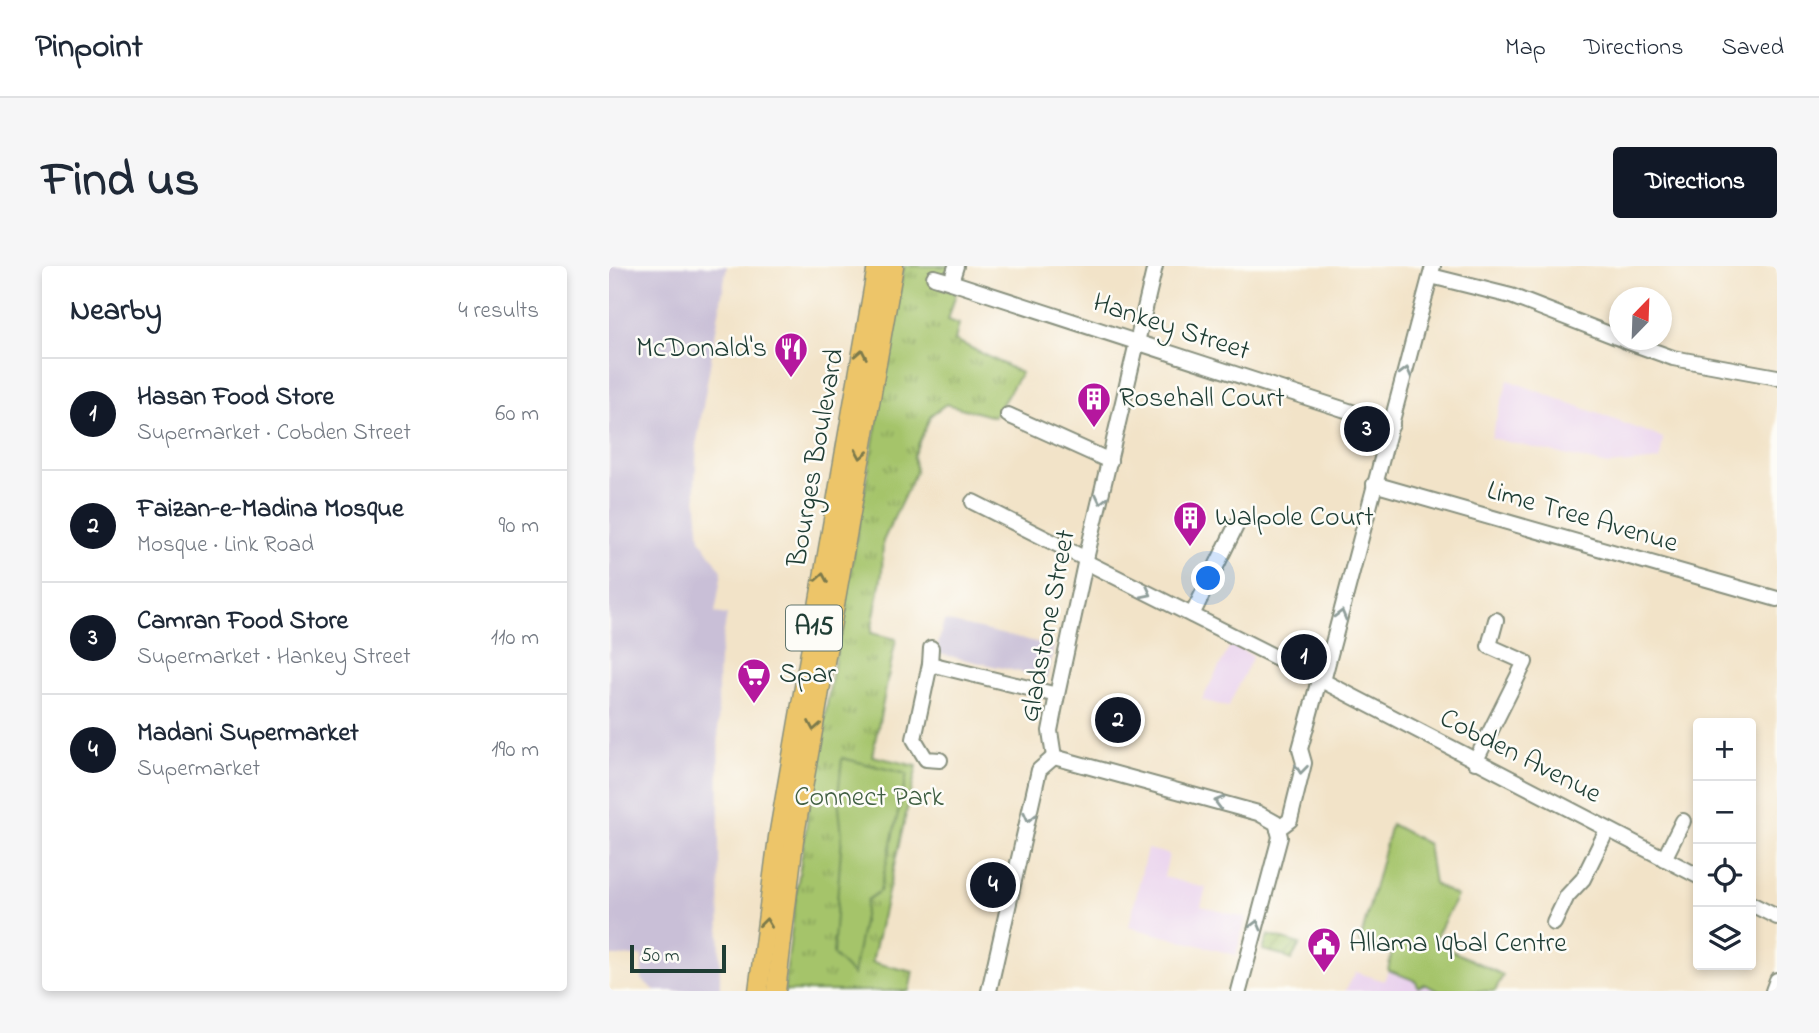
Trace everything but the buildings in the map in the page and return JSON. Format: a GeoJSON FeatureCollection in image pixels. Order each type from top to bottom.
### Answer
{"type":"FeatureCollection","features":[{"type":"Feature","properties":{"kind":"main road","name":"Bourges Boulevard"},"geometry":{"type":"LineString","coordinates":[[758,991],[778,837],[877,266]]}},
{"type":"Feature","properties":{"kind":"main road","name":"Bourges Boulevard"},"geometry":{"type":"LineString","coordinates":[[776,991],[795,840],[894,266]]}},
{"type":"Feature","properties":{"kind":"street"},"geometry":{"type":"LineString","coordinates":[[951,282],[956,266]]}},
{"type":"Feature","properties":{"kind":"street","name":"Gladstone Street"},"geometry":{"type":"LineString","coordinates":[[989,991],[1039,770],[1054,757],[1050,731],[1057,695],[1155,266]]}},
{"type":"Feature","properties":{"kind":"street"},"geometry":{"type":"LineString","coordinates":[[1278,829],[1290,820],[1304,763],[1300,749],[1370,509],[1369,502],[1432,271],[1511,296],[1609,334]]}},
{"type":"Feature","properties":{"kind":"street","name":"Hankey Street"},"geometry":{"type":"LineString","coordinates":[[934,276],[1392,425]]}},
{"type":"Feature","properties":{"kind":"street"},"geometry":{"type":"LineString","coordinates":[[1651,350],[1672,358],[1777,377]]}},
{"type":"Feature","properties":{"kind":"street"},"geometry":{"type":"LineString","coordinates":[[1008,415],[1110,461]]}},
{"type":"Feature","properties":{"kind":"street","name":"Lime Tree Avenue"},"geometry":{"type":"LineString","coordinates":[[1374,484],[1777,599]]}},
{"type":"Feature","properties":{"kind":"street","name":"Cobden Avenue"},"geometry":{"type":"LineString","coordinates":[[973,502],[1693,874]]}},
{"type":"Feature","properties":{"kind":"street"},"geometry":{"type":"LineString","coordinates":[[1192,615],[1236,526]]}},
{"type":"Feature","properties":{"kind":"street"},"geometry":{"type":"LineString","coordinates":[[1475,762],[1525,662],[1489,646],[1496,620]]}},
{"type":"Feature","properties":{"kind":"street"},"geometry":{"type":"LineString","coordinates":[[931,648],[914,739],[926,759],[940,760]]}},
{"type":"Feature","properties":{"kind":"street"},"geometry":{"type":"LineString","coordinates":[[930,664],[1057,695]]}},
{"type":"Feature","properties":{"kind":"street"},"geometry":{"type":"LineString","coordinates":[[1054,757],[1258,813],[1276,823],[1280,837],[1239,991]]}},
{"type":"Feature","properties":{"kind":"street"},"geometry":{"type":"LineString","coordinates":[[1664,859],[1683,821]]}},
{"type":"Feature","properties":{"kind":"street"},"geometry":{"type":"LineString","coordinates":[[1554,923],[1567,896],[1583,879],[1607,830]]}},
{"type":"Feature","properties":{"kind":"street"},"geometry":{"type":"LineString","coordinates":[[1756,906],[1777,917]]}},
{"type":"Feature","properties":{"kind":"street"},"geometry":{"type":"LineString","coordinates":[[1773,991],[1777,980]]}},
{"type":"Feature","properties":{"kind":"shaded area"},"geometry":{"type":"Polygon","coordinates":[[[609,266],[727,266],[697,441],[695,486],[700,539],[722,571],[715,613],[727,615],[719,659],[718,683],[720,991],[656,991],[642,980],[642,956],[609,956],[609,266]]]}},
{"type":"Feature","properties":{"kind":"shaded area"},"geometry":{"type":"Polygon","coordinates":[[[1508,380],[1663,438],[1660,460],[1608,465],[1491,438],[1508,380]]]}},
{"type":"Feature","properties":{"kind":"shaded area"},"geometry":{"type":"Polygon","coordinates":[[[944,621],[1054,646],[1047,678],[936,653],[944,621]]]}},
{"type":"Feature","properties":{"kind":"shaded area"},"geometry":{"type":"Polygon","coordinates":[[[1231,644],[1253,656],[1228,707],[1202,700],[1231,644]]]}},
{"type":"Feature","properties":{"kind":"shaded area"},"geometry":{"type":"Polygon","coordinates":[[[1147,849],[1169,854],[1164,877],[1206,888],[1201,906],[1246,918],[1236,955],[1129,927],[1147,849]]]}},
{"type":"Feature","properties":{"kind":"shaded area"},"geometry":{"type":"Polygon","coordinates":[[[1388,970],[1439,991],[1345,991],[1356,972],[1384,981],[1388,970]]]}},
{"type":"Feature","properties":{"kind":"green space"},"geometry":{"type":"Polygon","coordinates":[[[904,266],[949,266],[943,288],[956,293],[948,320],[959,324],[955,340],[1021,373],[994,417],[946,404],[931,415],[913,456],[916,471],[883,541],[882,573],[871,633],[896,639],[872,756],[917,766],[872,962],[913,972],[909,991],[784,991],[809,807],[904,266]]]}},
{"type":"Feature","properties":{"kind":"green space","name":"Connect Park"},"geometry":{"type":"Polygon","coordinates":[[[842,758],[907,774],[880,891],[867,900],[853,975],[833,955],[842,835],[838,797],[842,758]]]}},
{"type":"Feature","properties":{"kind":"green space"},"geometry":{"type":"Polygon","coordinates":[[[1391,824],[1428,844],[1434,884],[1457,896],[1437,935],[1444,947],[1503,975],[1495,991],[1439,991],[1424,984],[1418,987],[1416,981],[1388,970],[1392,951],[1360,942],[1391,824]]]}},
{"type":"Feature","properties":{"kind":"green space"},"geometry":{"type":"Polygon","coordinates":[[[1268,935],[1300,944],[1291,960],[1263,950],[1268,935]]]}},
{"type":"Feature","properties":{"kind":"place","name":"McDonald's"},"geometry":{"type":"Point","coordinates":[791,379]}},
{"type":"Feature","properties":{"kind":"place","name":"Rosehall Court"},"geometry":{"type":"Point","coordinates":[1094,429]}},
{"type":"Feature","properties":{"kind":"place","name":"Camran Food Store"},"geometry":{"type":"Point","coordinates":[1367,429]}},
{"type":"Feature","properties":{"kind":"place","name":"Walpole Court"},"geometry":{"type":"Point","coordinates":[1190,548]}},
{"type":"Feature","properties":{"kind":"place","name":"Hasan Food Store"},"geometry":{"type":"Point","coordinates":[1304,657]}},
{"type":"Feature","properties":{"kind":"place","name":"Spar"},"geometry":{"type":"Point","coordinates":[754,705]}},
{"type":"Feature","properties":{"kind":"place","name":"Faizan-e-Madina Mosque"},"geometry":{"type":"Point","coordinates":[1118,720]}},
{"type":"Feature","properties":{"kind":"place","name":"Madani Supermarket"},"geometry":{"type":"Point","coordinates":[993,885]}},
{"type":"Feature","properties":{"kind":"place","name":"Allama Iqbal Centre"},"geometry":{"type":"Point","coordinates":[1324,974]}}]}
